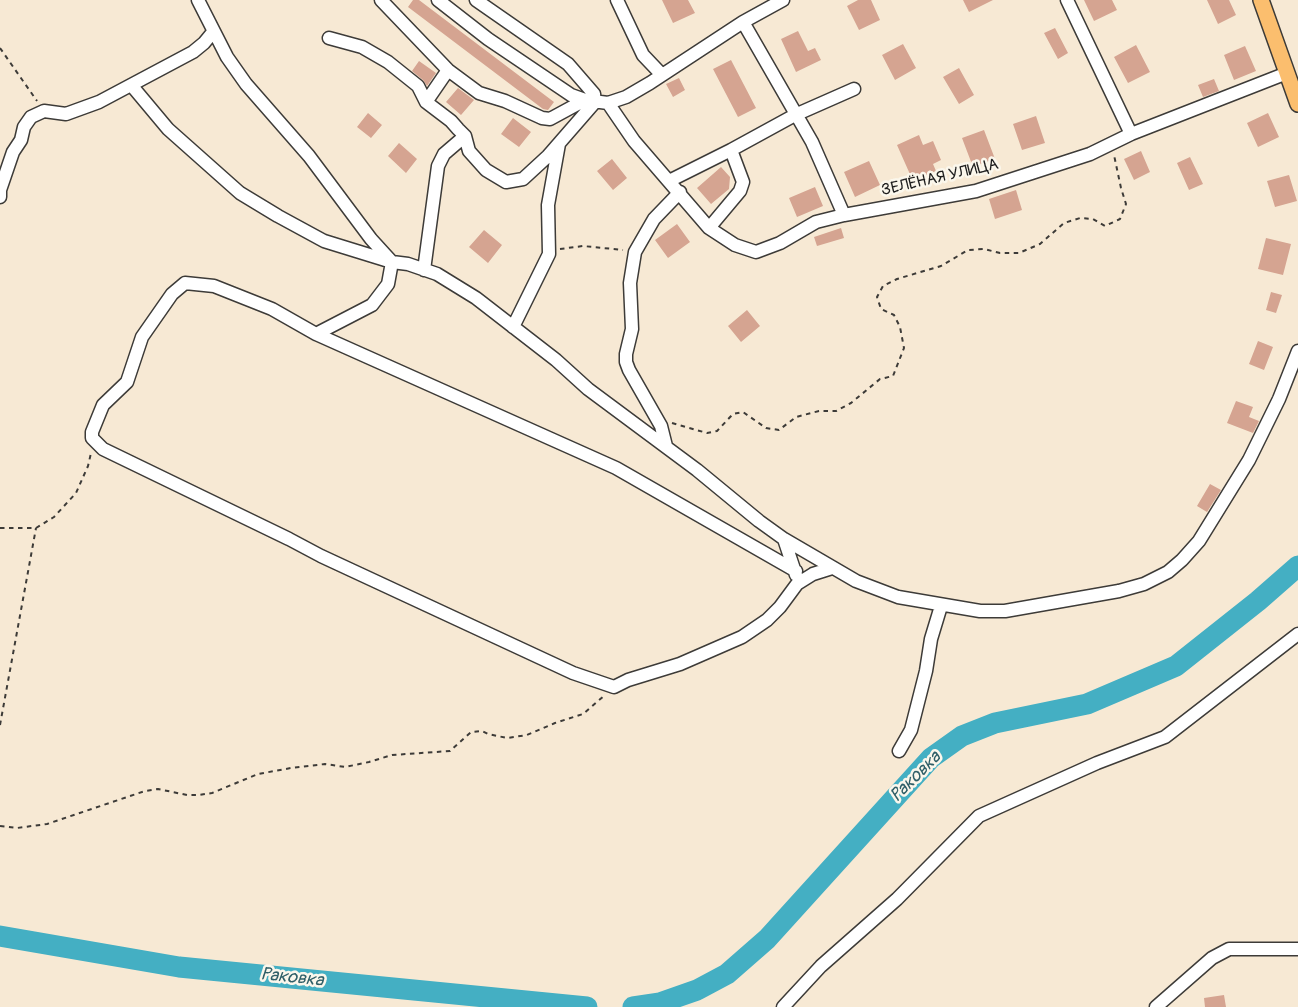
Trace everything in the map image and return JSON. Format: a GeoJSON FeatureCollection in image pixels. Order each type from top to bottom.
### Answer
{"type":"FeatureCollection","features":[{"type":"Feature","properties":{"kind":"main road"},"geometry":{"type":"LineString","coordinates":[[1261,0],[1298,104]]}},
{"type":"Feature","properties":{"kind":"street"},"geometry":{"type":"LineString","coordinates":[[198,0],[227,57],[246,84],[309,156],[371,239],[392,262]]}},
{"type":"Feature","properties":{"kind":"street"},"geometry":{"type":"LineString","coordinates":[[381,0],[448,70],[479,93],[506,101],[542,118],[550,119],[596,102],[626,97],[743,22],[783,0]]}},
{"type":"Feature","properties":{"kind":"street"},"geometry":{"type":"LineString","coordinates":[[438,0],[571,95],[596,102]]}},
{"type":"Feature","properties":{"kind":"street"},"geometry":{"type":"LineString","coordinates":[[476,0],[568,64],[590,88],[596,102],[634,141],[710,228],[740,191],[743,183],[731,150]]}},
{"type":"Feature","properties":{"kind":"street"},"geometry":{"type":"LineString","coordinates":[[617,0],[643,55],[662,75]]}},
{"type":"Feature","properties":{"kind":"street"},"geometry":{"type":"LineString","coordinates":[[1068,0],[1131,134]]}},
{"type":"Feature","properties":{"kind":"street"},"geometry":{"type":"LineString","coordinates":[[743,22],[812,142],[844,215]]}},
{"type":"Feature","properties":{"kind":"street"},"geometry":{"type":"LineString","coordinates":[[0,197],[7,168],[21,140],[24,127],[31,117],[44,111],[66,114],[78,111],[132,86],[193,52],[204,44],[213,32]]}},
{"type":"Feature","properties":{"kind":"street"},"geometry":{"type":"LineString","coordinates":[[328,38],[362,47],[388,62],[418,86],[426,102],[451,120],[465,136],[469,151],[477,161],[486,170],[506,182],[523,179],[530,175],[596,102]]}},
{"type":"Feature","properties":{"kind":"street"},"geometry":{"type":"LineString","coordinates":[[426,102],[448,70]]}},
{"type":"Feature","properties":{"kind":"street","name":"ЗЕЛЁНАЯ УЛИЦА"},"geometry":{"type":"LineString","coordinates":[[710,228],[735,245],[756,252],[766,250],[816,222],[975,191],[1090,154],[1131,134],[1287,73]]}},
{"type":"Feature","properties":{"kind":"street"},"geometry":{"type":"LineString","coordinates":[[132,86],[168,129],[240,193],[324,241],[437,274],[476,298],[556,360],[588,389],[666,446],[784,539],[856,581],[898,597],[941,606],[980,611],[1005,611],[1119,591],[1144,584],[1168,572],[1199,541],[1220,507],[1264,431],[1298,351]]}},
{"type":"Feature","properties":{"kind":"street"},"geometry":{"type":"LineString","coordinates":[[669,181],[795,115],[854,89]]}},
{"type":"Feature","properties":{"kind":"street"},"geometry":{"type":"LineString","coordinates":[[424,270],[438,166],[444,154],[465,136]]}},
{"type":"Feature","properties":{"kind":"street"},"geometry":{"type":"LineString","coordinates":[[513,327],[549,255],[548,205],[560,143]]}},
{"type":"Feature","properties":{"kind":"street"},"geometry":{"type":"LineString","coordinates":[[666,446],[661,426],[626,362],[632,329],[630,283],[635,252],[654,219],[680,192]]}},
{"type":"Feature","properties":{"kind":"street"},"geometry":{"type":"LineString","coordinates":[[316,334],[357,315],[372,305],[388,284],[392,262]]}},
{"type":"Feature","properties":{"kind":"street"},"geometry":{"type":"LineString","coordinates":[[784,539],[796,577],[780,608],[767,620],[742,637],[680,664],[628,680],[614,687],[573,673],[321,556],[289,538],[103,449],[92,438],[96,418],[102,405],[127,382],[142,337],[161,307],[177,289],[185,284],[214,286],[272,309],[316,334],[616,468],[796,577],[832,568]]}},
{"type":"Feature","properties":{"kind":"street"},"geometry":{"type":"LineString","coordinates":[[899,751],[911,730],[926,671],[930,639],[941,606]]}},
{"type":"Feature","properties":{"kind":"street"},"geometry":{"type":"LineString","coordinates":[[783,1007],[821,966],[897,899],[979,816],[1097,763],[1165,736],[1298,634]]}},
{"type":"Feature","properties":{"kind":"street"},"geometry":{"type":"LineString","coordinates":[[1156,1007],[1212,958],[1229,949],[1298,949]]}},
{"type":"Feature","properties":{"kind":"path"},"geometry":{"type":"LineString","coordinates":[[0,48],[44,111]]}},
{"type":"Feature","properties":{"kind":"path"},"geometry":{"type":"LineString","coordinates":[[667,421],[707,433],[717,431],[733,414],[743,411],[766,428],[779,430],[796,417],[819,411],[836,411],[851,403],[880,379],[893,376],[904,348],[900,327],[894,315],[881,309],[877,297],[883,286],[897,279],[941,266],[968,250],[984,249],[1000,253],[1019,253],[1040,244],[1064,223],[1080,218],[1093,219],[1106,226],[1120,219],[1126,204],[1115,165],[1113,143]]}},
{"type":"Feature","properties":{"kind":"path"},"geometry":{"type":"LineString","coordinates":[[549,255],[573,246],[635,252]]}},
{"type":"Feature","properties":{"kind":"path"},"geometry":{"type":"LineString","coordinates":[[0,528],[36,528],[54,517],[76,493],[88,466],[92,438]]}},
{"type":"Feature","properties":{"kind":"path"},"geometry":{"type":"LineString","coordinates":[[0,725],[36,528]]}},
{"type":"Feature","properties":{"kind":"path"},"geometry":{"type":"LineString","coordinates":[[0,826],[17,828],[47,824],[145,791],[158,789],[199,795],[212,793],[258,774],[291,768],[325,764],[345,767],[392,755],[450,751],[471,732],[482,731],[507,738],[527,735],[583,714],[614,687]]}},
{"type":"Feature","properties":{"kind":"building"},"geometry":{"type":"Polygon","coordinates":[[[413,0],[419,0],[554,102],[548,110],[543,109],[408,7],[413,0]]]}},
{"type":"Feature","properties":{"kind":"building"},"geometry":{"type":"Polygon","coordinates":[[[662,0],[688,0],[695,13],[673,23],[662,0]]]}},
{"type":"Feature","properties":{"kind":"building"},"geometry":{"type":"Polygon","coordinates":[[[858,0],[871,0],[880,20],[859,30],[847,6],[858,0]]]}},
{"type":"Feature","properties":{"kind":"building"},"geometry":{"type":"Polygon","coordinates":[[[963,0],[993,0],[969,12],[963,0]]]}},
{"type":"Feature","properties":{"kind":"building"},"geometry":{"type":"Polygon","coordinates":[[[1084,0],[1112,0],[1117,10],[1094,21],[1084,0]]]}},
{"type":"Feature","properties":{"kind":"building"},"geometry":{"type":"Polygon","coordinates":[[[1207,0],[1229,0],[1236,15],[1218,24],[1207,0]]]}},
{"type":"Feature","properties":{"kind":"building"},"geometry":{"type":"Polygon","coordinates":[[[1055,28],[1068,53],[1058,59],[1044,33],[1055,28]]]}},
{"type":"Feature","properties":{"kind":"building"},"geometry":{"type":"Polygon","coordinates":[[[798,31],[808,51],[815,48],[821,60],[796,72],[781,39],[798,31]]]}},
{"type":"Feature","properties":{"kind":"building"},"geometry":{"type":"Polygon","coordinates":[[[903,44],[916,68],[895,80],[882,55],[903,44]]]}},
{"type":"Feature","properties":{"kind":"building"},"geometry":{"type":"Polygon","coordinates":[[[1136,45],[1150,72],[1128,83],[1114,57],[1136,45]]]}},
{"type":"Feature","properties":{"kind":"building"},"geometry":{"type":"Polygon","coordinates":[[[1245,46],[1256,71],[1234,80],[1224,55],[1245,46]]]}},
{"type":"Feature","properties":{"kind":"building"},"geometry":{"type":"Polygon","coordinates":[[[731,60],[756,108],[738,117],[713,69],[731,60]]]}},
{"type":"Feature","properties":{"kind":"building"},"geometry":{"type":"Polygon","coordinates":[[[419,61],[436,73],[427,86],[412,71],[419,61]]]}},
{"type":"Feature","properties":{"kind":"building"},"geometry":{"type":"Polygon","coordinates":[[[959,68],[974,95],[959,104],[943,77],[959,68]]]}},
{"type":"Feature","properties":{"kind":"building"},"geometry":{"type":"Polygon","coordinates":[[[679,78],[685,90],[673,97],[666,84],[679,78]]]}},
{"type":"Feature","properties":{"kind":"building"},"geometry":{"type":"Polygon","coordinates":[[[1214,79],[1219,91],[1203,97],[1198,85],[1214,79]]]}},
{"type":"Feature","properties":{"kind":"building"},"geometry":{"type":"Polygon","coordinates":[[[458,88],[474,100],[461,115],[446,102],[458,88]]]}},
{"type":"Feature","properties":{"kind":"building"},"geometry":{"type":"Polygon","coordinates":[[[368,113],[382,125],[371,138],[357,127],[368,113]]]}},
{"type":"Feature","properties":{"kind":"building"},"geometry":{"type":"Polygon","coordinates":[[[1268,113],[1279,137],[1258,147],[1247,123],[1268,113]]]}},
{"type":"Feature","properties":{"kind":"building"},"geometry":{"type":"Polygon","coordinates":[[[1036,116],[1045,143],[1022,150],[1013,124],[1036,116]]]}},
{"type":"Feature","properties":{"kind":"building"},"geometry":{"type":"Polygon","coordinates":[[[513,118],[531,132],[519,147],[501,134],[513,118]]]}},
{"type":"Feature","properties":{"kind":"building"},"geometry":{"type":"Polygon","coordinates":[[[984,130],[995,159],[973,167],[962,138],[984,130]]]}},
{"type":"Feature","properties":{"kind":"building"},"geometry":{"type":"Polygon","coordinates":[[[919,135],[923,145],[933,141],[941,160],[933,164],[936,171],[913,181],[897,145],[919,135]]]}},
{"type":"Feature","properties":{"kind":"building"},"geometry":{"type":"Polygon","coordinates":[[[399,143],[417,159],[406,173],[388,156],[399,143]]]}},
{"type":"Feature","properties":{"kind":"building"},"geometry":{"type":"Polygon","coordinates":[[[1141,151],[1150,172],[1134,180],[1124,159],[1141,151]]]}},
{"type":"Feature","properties":{"kind":"building"},"geometry":{"type":"Polygon","coordinates":[[[1190,157],[1203,184],[1189,190],[1177,163],[1190,157]]]}},
{"type":"Feature","properties":{"kind":"building"},"geometry":{"type":"Polygon","coordinates":[[[612,159],[627,178],[613,190],[597,171],[612,159]]]}},
{"type":"Feature","properties":{"kind":"building"},"geometry":{"type":"Polygon","coordinates":[[[869,161],[880,185],[855,197],[844,172],[869,161]]]}},
{"type":"Feature","properties":{"kind":"building"},"geometry":{"type":"Polygon","coordinates":[[[721,167],[730,177],[729,189],[711,204],[697,188],[721,167]]]}},
{"type":"Feature","properties":{"kind":"building"},"geometry":{"type":"Polygon","coordinates":[[[1289,175],[1297,201],[1275,207],[1267,181],[1289,175]]]}},
{"type":"Feature","properties":{"kind":"building"},"geometry":{"type":"Polygon","coordinates":[[[815,187],[823,206],[797,217],[789,198],[815,187]]]}},
{"type":"Feature","properties":{"kind":"building"},"geometry":{"type":"Polygon","coordinates":[[[1016,190],[1022,210],[995,219],[989,199],[1016,190]]]}},
{"type":"Feature","properties":{"kind":"building"},"geometry":{"type":"Polygon","coordinates":[[[677,224],[690,242],[668,258],[655,240],[677,224]]]}},
{"type":"Feature","properties":{"kind":"building"},"geometry":{"type":"Polygon","coordinates":[[[841,228],[844,238],[817,246],[814,237],[841,228]]]}},
{"type":"Feature","properties":{"kind":"building"},"geometry":{"type":"Polygon","coordinates":[[[484,230],[502,245],[488,263],[469,247],[484,230]]]}},
{"type":"Feature","properties":{"kind":"building"},"geometry":{"type":"Polygon","coordinates":[[[1266,238],[1291,244],[1283,275],[1258,269],[1266,238]]]}},
{"type":"Feature","properties":{"kind":"building"},"geometry":{"type":"Polygon","coordinates":[[[1271,292],[1282,295],[1276,313],[1266,310],[1271,292]]]}},
{"type":"Feature","properties":{"kind":"building"},"geometry":{"type":"Polygon","coordinates":[[[747,310],[760,326],[741,342],[728,326],[747,310]]]}},
{"type":"Feature","properties":{"kind":"building"},"geometry":{"type":"Polygon","coordinates":[[[1258,341],[1273,347],[1264,370],[1249,364],[1258,341]]]}},
{"type":"Feature","properties":{"kind":"building"},"geometry":{"type":"Polygon","coordinates":[[[1236,401],[1253,407],[1249,417],[1259,421],[1253,433],[1227,423],[1236,401]]]}},
{"type":"Feature","properties":{"kind":"building"},"geometry":{"type":"Polygon","coordinates":[[[1210,484],[1221,490],[1207,512],[1197,506],[1210,484]]]}},
{"type":"Feature","properties":{"kind":"building"},"geometry":{"type":"Polygon","coordinates":[[[1224,995],[1226,1007],[1205,1007],[1204,998],[1224,995]]]}},
{"type":"Feature","properties":{"kind":"waterway","name":"Раковка"},"geometry":{"type":"LineString","coordinates":[[633,1007],[660,1003],[697,990],[727,974],[767,939],[931,758],[962,736],[995,723],[1087,704],[1176,666],[1298,566]]}},
{"type":"Feature","properties":{"kind":"waterway","name":"Раковка"},"geometry":{"type":"LineString","coordinates":[[0,936],[179,967],[587,1007]]}}]}
